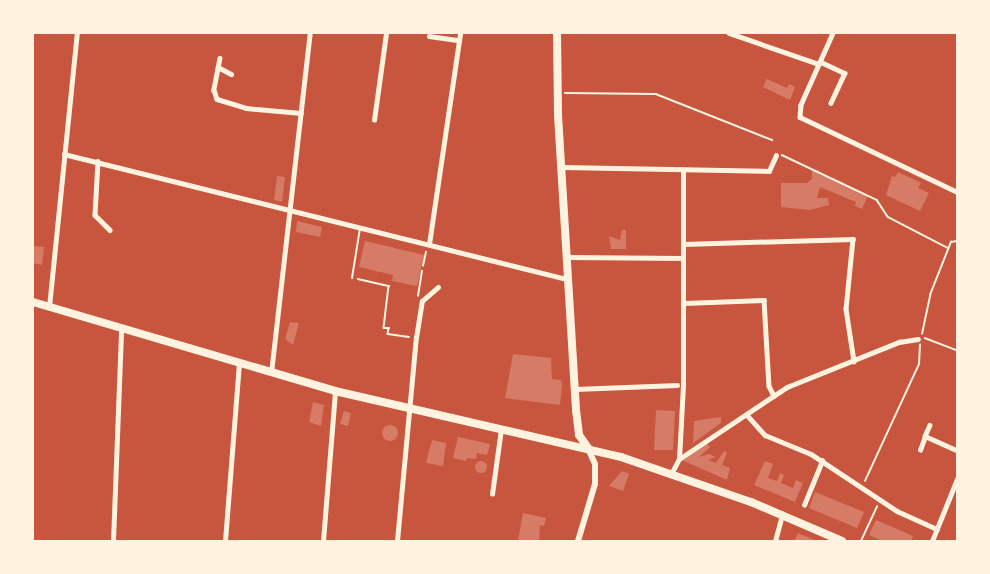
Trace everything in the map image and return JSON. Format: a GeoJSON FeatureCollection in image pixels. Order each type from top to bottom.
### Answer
{"type":"FeatureCollection","features":[{"type":"Feature","properties":{"kind":"main road"},"geometry":{"type":"LineString","coordinates":[[557,33],[557,93],[575,388],[579,435],[588,448]]}},
{"type":"Feature","properties":{"kind":"main road"},"geometry":{"type":"LineString","coordinates":[[33,302],[334,391],[588,448],[672,474],[782,514],[842,541]]}},
{"type":"Feature","properties":{"kind":"street"},"geometry":{"type":"LineString","coordinates":[[50,307],[76,33]]}},
{"type":"Feature","properties":{"kind":"street"},"geometry":{"type":"LineString","coordinates":[[271,373],[310,33]]}},
{"type":"Feature","properties":{"kind":"street"},"geometry":{"type":"LineString","coordinates":[[374,120],[387,33]]}},
{"type":"Feature","properties":{"kind":"street"},"geometry":{"type":"LineString","coordinates":[[429,244],[460,33]]}},
{"type":"Feature","properties":{"kind":"street"},"geometry":{"type":"LineString","coordinates":[[729,33],[845,73],[831,103]]}},
{"type":"Feature","properties":{"kind":"street"},"geometry":{"type":"LineString","coordinates":[[833,33],[801,105],[803,120],[957,192]]}},
{"type":"Feature","properties":{"kind":"street"},"geometry":{"type":"LineString","coordinates":[[429,36],[459,40]]}},
{"type":"Feature","properties":{"kind":"street"},"geometry":{"type":"LineString","coordinates":[[220,57],[214,90],[217,99],[225,104],[301,113]]}},
{"type":"Feature","properties":{"kind":"street"},"geometry":{"type":"LineString","coordinates":[[218,67],[231,74]]}},
{"type":"Feature","properties":{"kind":"street"},"geometry":{"type":"LineString","coordinates":[[64,154],[291,213],[429,244],[567,279]]}},
{"type":"Feature","properties":{"kind":"street"},"geometry":{"type":"LineString","coordinates":[[562,167],[769,171],[779,155]]}},
{"type":"Feature","properties":{"kind":"street"},"geometry":{"type":"LineString","coordinates":[[98,161],[95,215],[110,230]]}},
{"type":"Feature","properties":{"kind":"street"},"geometry":{"type":"LineString","coordinates":[[672,474],[679,459],[684,303],[683,170]]}},
{"type":"Feature","properties":{"kind":"street"},"geometry":{"type":"LineString","coordinates":[[683,244],[853,239],[846,318],[854,361]]}},
{"type":"Feature","properties":{"kind":"street"},"geometry":{"type":"LineString","coordinates":[[567,257],[683,258]]}},
{"type":"Feature","properties":{"kind":"street"},"geometry":{"type":"LineString","coordinates":[[397,541],[407,409],[416,338],[422,301],[438,287]]}},
{"type":"Feature","properties":{"kind":"street"},"geometry":{"type":"LineString","coordinates":[[431,292],[437,297]]}},
{"type":"Feature","properties":{"kind":"street"},"geometry":{"type":"LineString","coordinates":[[684,303],[764,300],[768,386],[774,396]]}},
{"type":"Feature","properties":{"kind":"street"},"geometry":{"type":"LineString","coordinates":[[113,541],[121,328]]}},
{"type":"Feature","properties":{"kind":"street"},"geometry":{"type":"LineString","coordinates":[[679,459],[787,387],[920,338]]}},
{"type":"Feature","properties":{"kind":"street"},"geometry":{"type":"LineString","coordinates":[[225,541],[238,364]]}},
{"type":"Feature","properties":{"kind":"street"},"geometry":{"type":"LineString","coordinates":[[666,376],[666,385]]}},
{"type":"Feature","properties":{"kind":"street"},"geometry":{"type":"LineString","coordinates":[[575,388],[677,385]]}},
{"type":"Feature","properties":{"kind":"street"},"geometry":{"type":"LineString","coordinates":[[323,541],[334,391]]}},
{"type":"Feature","properties":{"kind":"street"},"geometry":{"type":"LineString","coordinates":[[747,415],[765,435],[822,461],[880,500],[937,529]]}},
{"type":"Feature","properties":{"kind":"street"},"geometry":{"type":"LineString","coordinates":[[920,450],[930,425]]}},
{"type":"Feature","properties":{"kind":"street"},"geometry":{"type":"LineString","coordinates":[[492,494],[501,429]]}},
{"type":"Feature","properties":{"kind":"street"},"geometry":{"type":"LineString","coordinates":[[926,436],[957,450]]}},
{"type":"Feature","properties":{"kind":"street"},"geometry":{"type":"LineString","coordinates":[[578,541],[595,483],[595,464],[588,448]]}},
{"type":"Feature","properties":{"kind":"street"},"geometry":{"type":"LineString","coordinates":[[804,505],[822,461]]}},
{"type":"Feature","properties":{"kind":"street"},"geometry":{"type":"LineString","coordinates":[[932,541],[957,479]]}},
{"type":"Feature","properties":{"kind":"street"},"geometry":{"type":"LineString","coordinates":[[775,541],[782,514]]}},
{"type":"Feature","properties":{"kind":"lane"},"geometry":{"type":"LineString","coordinates":[[352,278],[360,228]]}},
{"type":"Feature","properties":{"kind":"path"},"geometry":{"type":"LineString","coordinates":[[557,93],[656,94],[772,140]]}},
{"type":"Feature","properties":{"kind":"path"},"geometry":{"type":"LineString","coordinates":[[779,155],[877,200],[888,217],[948,248]]}},
{"type":"Feature","properties":{"kind":"path"},"geometry":{"type":"LineString","coordinates":[[862,487],[888,425],[919,364],[920,338],[930,295],[948,248],[957,241]]}},
{"type":"Feature","properties":{"kind":"path"},"geometry":{"type":"LineString","coordinates":[[423,266],[429,244]]}},
{"type":"Feature","properties":{"kind":"path"},"geometry":{"type":"LineString","coordinates":[[419,287],[422,271]]}},
{"type":"Feature","properties":{"kind":"path"},"geometry":{"type":"LineString","coordinates":[[352,278],[389,286],[384,328],[389,328],[388,334],[416,338]]}},
{"type":"Feature","properties":{"kind":"path"},"geometry":{"type":"LineString","coordinates":[[920,338],[957,350]]}},
{"type":"Feature","properties":{"kind":"path"},"geometry":{"type":"LineString","coordinates":[[861,541],[880,500]]}},
{"type":"Feature","properties":{"kind":"building"},"geometry":{"type":"Polygon","coordinates":[[[767,79],[787,88],[789,84],[795,87],[790,100],[763,87],[767,79]]]}},
{"type":"Feature","properties":{"kind":"building"},"geometry":{"type":"Polygon","coordinates":[[[819,170],[819,175],[833,178],[868,195],[862,209],[855,206],[856,202],[820,187],[817,198],[828,198],[829,205],[810,210],[781,207],[781,183],[807,183],[812,179],[812,171],[819,170]]]}},
{"type":"Feature","properties":{"kind":"building"},"geometry":{"type":"Polygon","coordinates":[[[898,172],[921,183],[918,188],[929,193],[920,211],[886,195],[892,176],[895,177],[898,172]]]}},
{"type":"Feature","properties":{"kind":"building"},"geometry":{"type":"Polygon","coordinates":[[[277,176],[285,177],[282,202],[274,200],[277,176]]]}},
{"type":"Feature","properties":{"kind":"building"},"geometry":{"type":"Polygon","coordinates":[[[297,221],[322,227],[320,237],[296,232],[297,221]]]}},
{"type":"Feature","properties":{"kind":"building"},"geometry":{"type":"Polygon","coordinates":[[[622,230],[626,230],[626,249],[611,249],[609,236],[620,240],[622,230]]]}},
{"type":"Feature","properties":{"kind":"building"},"geometry":{"type":"Polygon","coordinates":[[[365,241],[424,255],[417,286],[392,281],[393,275],[359,267],[365,241]]]}},
{"type":"Feature","properties":{"kind":"building"},"geometry":{"type":"Polygon","coordinates":[[[33,246],[44,247],[42,265],[33,263],[33,246]]]}},
{"type":"Feature","properties":{"kind":"building"},"geometry":{"type":"Polygon","coordinates":[[[290,322],[299,323],[293,345],[285,339],[290,322]]]}},
{"type":"Feature","properties":{"kind":"building"},"geometry":{"type":"Polygon","coordinates":[[[513,354],[551,358],[552,379],[561,380],[562,385],[560,405],[505,398],[513,354]]]}},
{"type":"Feature","properties":{"kind":"building"},"geometry":{"type":"Polygon","coordinates":[[[313,402],[324,405],[321,426],[309,422],[313,402]]]}},
{"type":"Feature","properties":{"kind":"building"},"geometry":{"type":"Polygon","coordinates":[[[656,410],[675,411],[673,450],[654,450],[656,410]]]}},
{"type":"Feature","properties":{"kind":"building"},"geometry":{"type":"Polygon","coordinates":[[[344,411],[351,413],[348,426],[340,424],[344,411]]]}},
{"type":"Feature","properties":{"kind":"building"},"geometry":{"type":"Polygon","coordinates":[[[721,417],[721,423],[693,443],[694,421],[721,417]]]}},
{"type":"Feature","properties":{"kind":"building"},"geometry":{"type":"Polygon","coordinates":[[[390,425],[396,427],[398,433],[396,439],[390,441],[384,439],[382,433],[384,427],[390,425]]]}},
{"type":"Feature","properties":{"kind":"building"},"geometry":{"type":"Polygon","coordinates":[[[458,437],[490,444],[487,455],[477,453],[476,459],[467,458],[466,461],[453,458],[458,437]]]}},
{"type":"Feature","properties":{"kind":"building"},"geometry":{"type":"Polygon","coordinates":[[[432,440],[446,443],[443,466],[426,463],[432,440]]]}},
{"type":"Feature","properties":{"kind":"building"},"geometry":{"type":"Polygon","coordinates":[[[705,440],[710,447],[699,457],[709,454],[716,457],[708,460],[716,463],[724,451],[727,453],[722,465],[730,468],[727,480],[682,460],[705,440]]]}},
{"type":"Feature","properties":{"kind":"building"},"geometry":{"type":"Polygon","coordinates":[[[483,461],[487,467],[483,473],[479,473],[475,465],[483,461]]]}},
{"type":"Feature","properties":{"kind":"building"},"geometry":{"type":"Polygon","coordinates":[[[765,461],[773,464],[768,478],[777,481],[780,473],[784,475],[781,483],[793,488],[796,480],[803,483],[795,502],[754,485],[765,461]]]}},
{"type":"Feature","properties":{"kind":"building"},"geometry":{"type":"Polygon","coordinates":[[[622,471],[629,474],[623,491],[609,486],[622,471]]]}},
{"type":"Feature","properties":{"kind":"building"},"geometry":{"type":"Polygon","coordinates":[[[815,492],[864,512],[857,528],[809,508],[815,492]]]}},
{"type":"Feature","properties":{"kind":"building"},"geometry":{"type":"Polygon","coordinates":[[[523,513],[546,518],[544,526],[540,525],[539,541],[518,541],[523,513]]]}},
{"type":"Feature","properties":{"kind":"building"},"geometry":{"type":"Polygon","coordinates":[[[876,520],[913,536],[911,541],[883,541],[869,535],[876,520]]]}},
{"type":"Feature","properties":{"kind":"building"},"geometry":{"type":"Polygon","coordinates":[[[798,533],[817,541],[794,541],[798,533]]]}}]}
